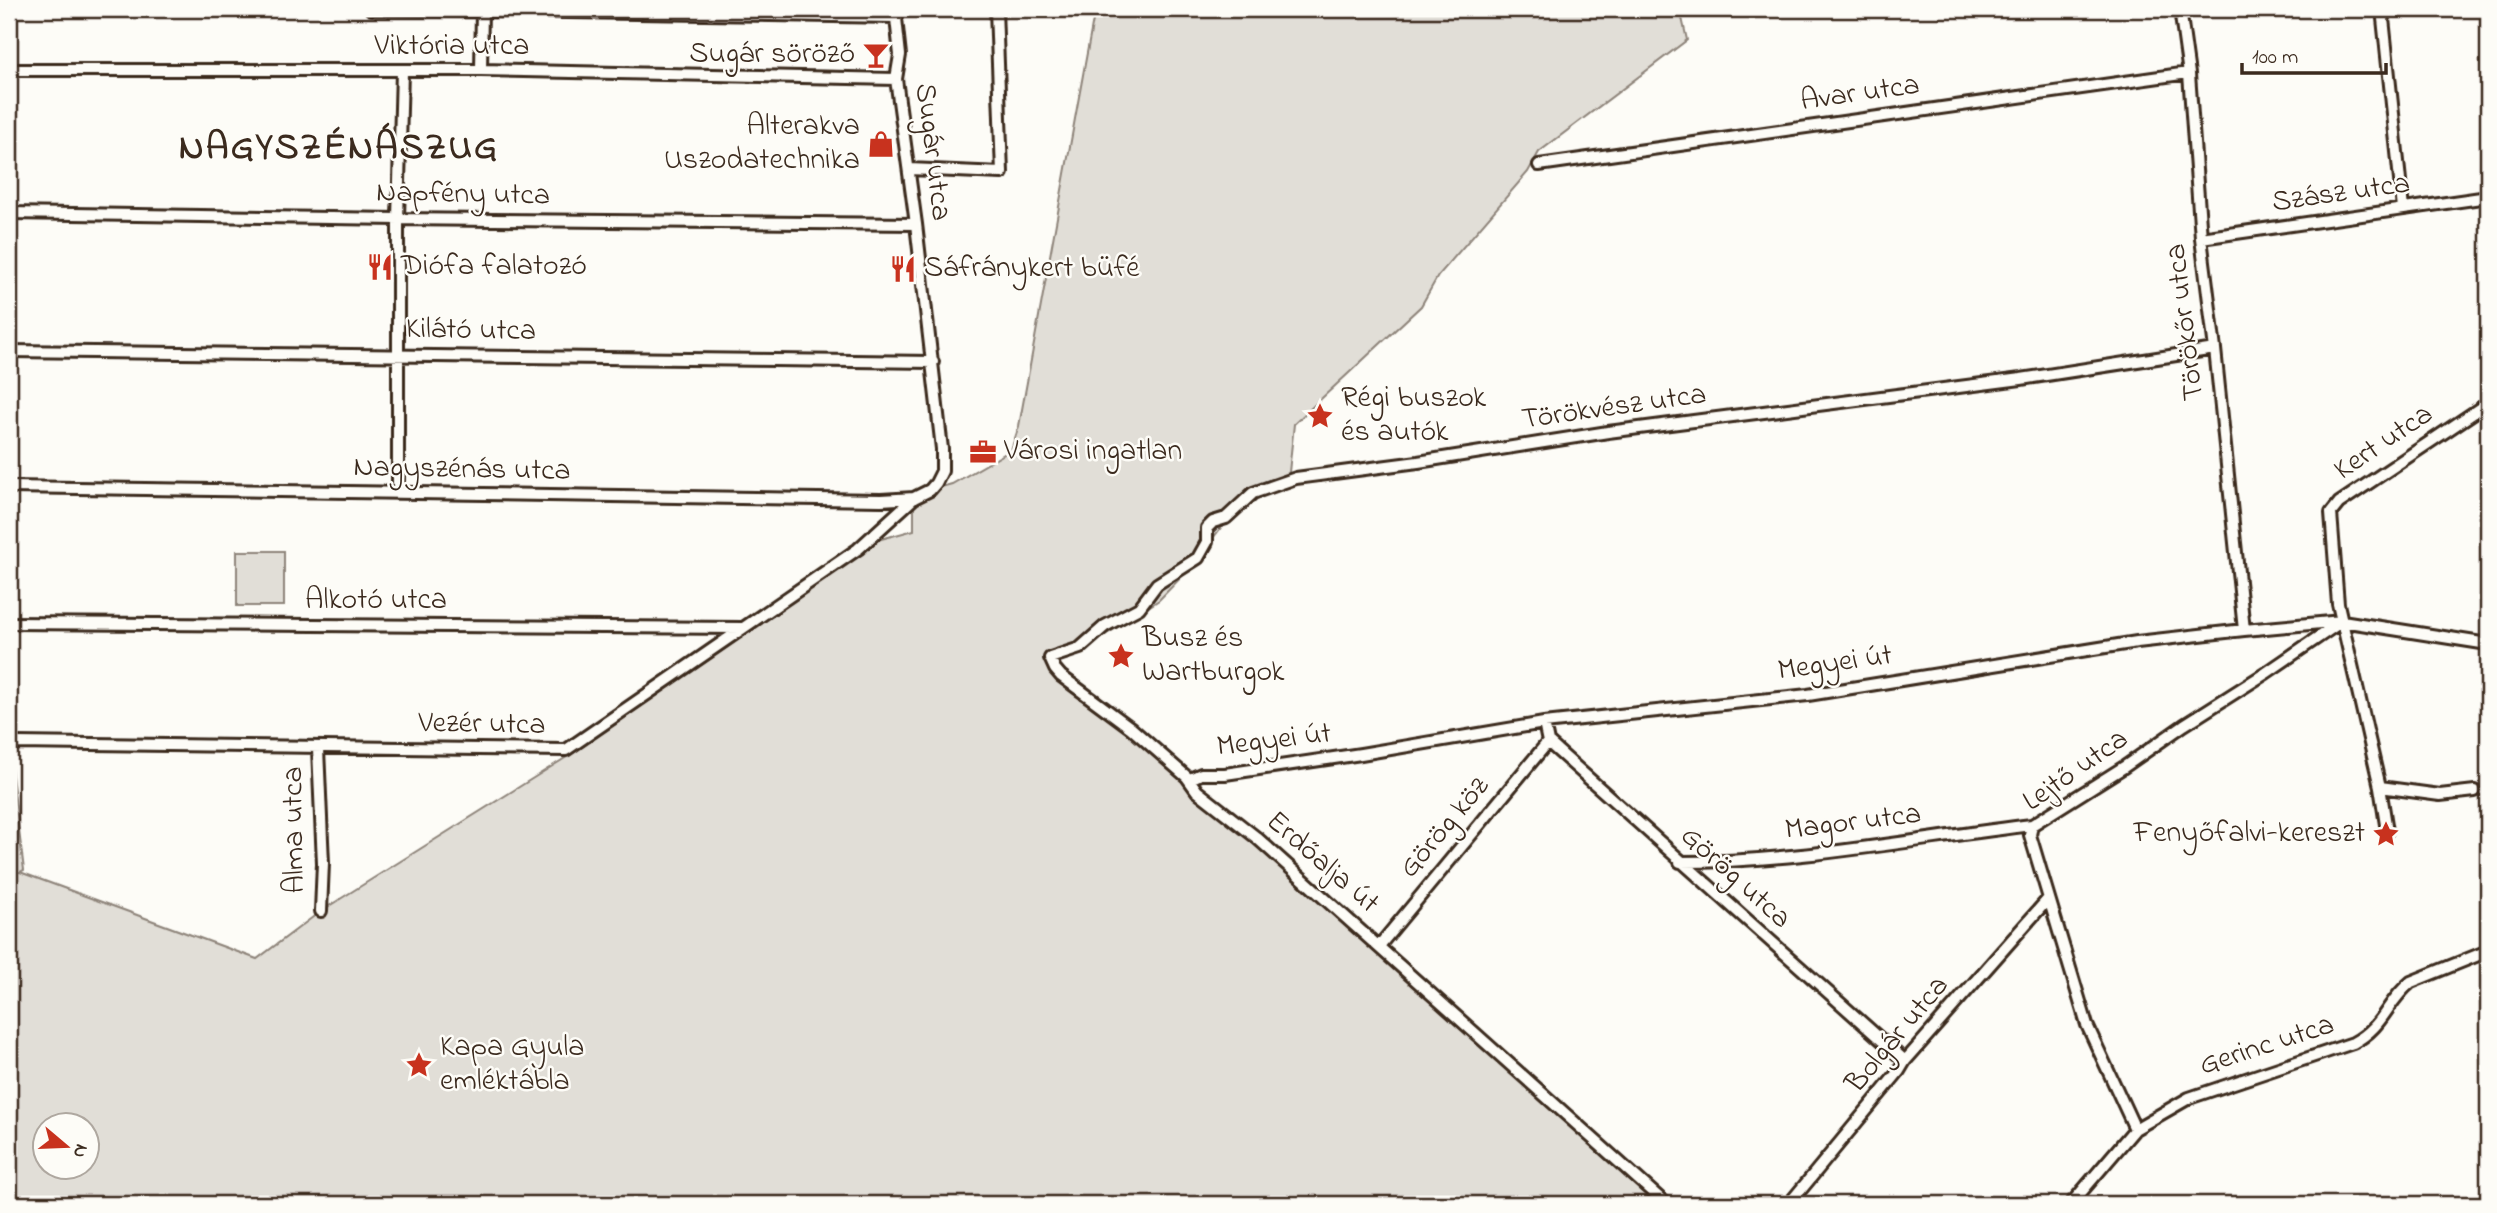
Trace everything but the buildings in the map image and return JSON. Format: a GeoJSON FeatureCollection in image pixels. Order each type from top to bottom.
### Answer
{"type":"FeatureCollection","features":[{"type":"Feature","properties":{"kind":"street"},"geometry":{"type":"LineString","coordinates":[[371,9],[896,13]]}},
{"type":"Feature","properties":{"kind":"street"},"geometry":{"type":"LineString","coordinates":[[909,169],[1002,173],[996,9]]}},
{"type":"Feature","properties":{"kind":"street","name":"Törökőr utca"},"geometry":{"type":"LineString","coordinates":[[2180,9],[2188,73],[2201,238],[2244,630]]}},
{"type":"Feature","properties":{"kind":"street"},"geometry":{"type":"LineString","coordinates":[[2382,9],[2403,209]]}},
{"type":"Feature","properties":{"kind":"street"},"geometry":{"type":"LineString","coordinates":[[481,70],[482,10]]}},
{"type":"Feature","properties":{"kind":"street","name":"Sugár utca"},"geometry":{"type":"LineString","coordinates":[[896,13],[900,55],[896,79],[933,362],[942,471],[930,490],[914,498]]}},
{"type":"Feature","properties":{"kind":"street","name":"Viktória utca"},"geometry":{"type":"LineString","coordinates":[[9,69],[481,70],[896,79]]}},
{"type":"Feature","properties":{"kind":"street"},"geometry":{"type":"LineString","coordinates":[[398,494],[398,219],[402,71]]}},
{"type":"Feature","properties":{"kind":"street","name":"Avar utca"},"geometry":{"type":"LineString","coordinates":[[1539,165],[2188,73]]}},
{"type":"Feature","properties":{"kind":"street","name":"Szász utca"},"geometry":{"type":"LineString","coordinates":[[2201,238],[2488,197]]}},
{"type":"Feature","properties":{"kind":"street","name":"Napfény utca"},"geometry":{"type":"LineString","coordinates":[[9,213],[916,224]]}},
{"type":"Feature","properties":{"kind":"street","name":"Törökvész utca"},"geometry":{"type":"LineString","coordinates":[[1050,658],[1083,646],[1102,628],[1139,608],[1160,582],[1197,560],[1206,546],[1207,528],[1213,522],[1226,518],[1253,493],[1296,478],[1608,432],[2021,379],[2215,349]]}},
{"type":"Feature","properties":{"kind":"street","name":"Kilátó utca"},"geometry":{"type":"LineString","coordinates":[[9,351],[933,362]]}},
{"type":"Feature","properties":{"kind":"street","name":"Kert utca"},"geometry":{"type":"LineString","coordinates":[[2342,621],[2330,522],[2334,507],[2488,403]]}},
{"type":"Feature","properties":{"kind":"street","name":"Nagyszénás utca"},"geometry":{"type":"LineString","coordinates":[[9,487],[881,500],[914,498]]}},
{"type":"Feature","properties":{"kind":"street","name":"Vezér utca"},"geometry":{"type":"LineString","coordinates":[[9,745],[566,750],[858,548],[914,498]]}},
{"type":"Feature","properties":{"kind":"street"},"geometry":{"type":"LineString","coordinates":[[2342,621],[2380,787],[2387,831]]}},
{"type":"Feature","properties":{"kind":"street","name":"Megyei út"},"geometry":{"type":"LineString","coordinates":[[1190,779],[1201,774],[1225,774],[1362,754],[1544,723],[1808,695],[2137,642],[2244,630],[2342,621],[2488,644]]}},
{"type":"Feature","properties":{"kind":"street","name":"Lejtő utca"},"geometry":{"type":"LineString","coordinates":[[2135,1129],[2087,1025],[2030,835],[2032,825],[2124,767],[2342,621]]}},
{"type":"Feature","properties":{"kind":"street","name":"Alkotó utca"},"geometry":{"type":"LineString","coordinates":[[9,623],[742,628]]}},
{"type":"Feature","properties":{"kind":"street","name":"Erdőalja út"},"geometry":{"type":"LineString","coordinates":[[1050,658],[1061,676],[1131,728],[1190,779],[1197,791],[1257,838],[1666,1204]]}},
{"type":"Feature","properties":{"kind":"street"},"geometry":{"type":"LineString","coordinates":[[1544,723],[1548,742]]}},
{"type":"Feature","properties":{"kind":"street","name":"Görög utca"},"geometry":{"type":"LineString","coordinates":[[1548,742],[1905,1061]]}},
{"type":"Feature","properties":{"kind":"street","name":"Görög köz"},"geometry":{"type":"LineString","coordinates":[[1379,946],[1548,742]]}},
{"type":"Feature","properties":{"kind":"street","name":"Alma utca"},"geometry":{"type":"LineString","coordinates":[[318,749],[323,863],[321,911]]}},
{"type":"Feature","properties":{"kind":"street"},"geometry":{"type":"LineString","coordinates":[[2380,787],[2440,795],[2475,791]]}},
{"type":"Feature","properties":{"kind":"street","name":"Magor utca"},"geometry":{"type":"LineString","coordinates":[[1680,862],[1725,862],[1809,854],[2032,825]]}},
{"type":"Feature","properties":{"kind":"street","name":"Bolgár utca"},"geometry":{"type":"LineString","coordinates":[[1789,1204],[1905,1061],[2048,899]]}},
{"type":"Feature","properties":{"kind":"street","name":"Gerinc utca"},"geometry":{"type":"LineString","coordinates":[[2071,1204],[2135,1129],[2189,1098],[2353,1043],[2375,1029],[2403,989],[2412,982],[2488,951]]}},
{"type":"Feature","properties":{"kind":"shaded area"},"geometry":{"type":"Polygon","coordinates":[[[1095,9],[1680,9],[1687,40],[1539,152],[1528,172],[1438,276],[1421,306],[1294,424],[1288,482],[1270,488],[1236,508],[1191,567],[1159,600],[1110,632],[1050,658],[1082,690],[1666,1204],[9,1204],[9,752],[24,870],[20,872],[257,959],[321,911],[570,755],[739,639],[874,541],[914,530],[914,498],[952,484],[1011,450],[1019,426],[1095,9]]]}},
{"type":"Feature","properties":{"kind":"shaded area"},"geometry":{"type":"Polygon","coordinates":[[[237,551],[284,551],[284,606],[237,606],[237,551]]]}},
{"type":"Feature","properties":{"kind":"place","name":"Sugár söröző"},"geometry":{"type":"Point","coordinates":[876,55]}},
{"type":"Feature","properties":{"kind":"place","name":"Alterakva Uszodatechnika"},"geometry":{"type":"Point","coordinates":[881,144]}},
{"type":"Feature","properties":{"kind":"place","name":"Diófa falatozó"},"geometry":{"type":"Point","coordinates":[380,267]}},
{"type":"Feature","properties":{"kind":"place","name":"Sáfránykert büfé"},"geometry":{"type":"Point","coordinates":[903,269]}},
{"type":"Feature","properties":{"kind":"place","name":"Régi buszok és autók"},"geometry":{"type":"Point","coordinates":[1320,416]}},
{"type":"Feature","properties":{"kind":"place","name":"Városi ingatlan"},"geometry":{"type":"Point","coordinates":[983,452]}},
{"type":"Feature","properties":{"kind":"place","name":"Busz és Wartburgok"},"geometry":{"type":"Point","coordinates":[1121,656]}},
{"type":"Feature","properties":{"kind":"place","name":"Fenyőfalvi-kereszt"},"geometry":{"type":"Point","coordinates":[2386,834]}},
{"type":"Feature","properties":{"kind":"place","name":"Kapa Gyula emléktábla"},"geometry":{"type":"Point","coordinates":[419,1065]}},
{"type":"Feature","properties":{"kind":"district","name":"NAGYSZÉNÁSZUG"},"geometry":{"type":"Point","coordinates":[339,149]}}]}
